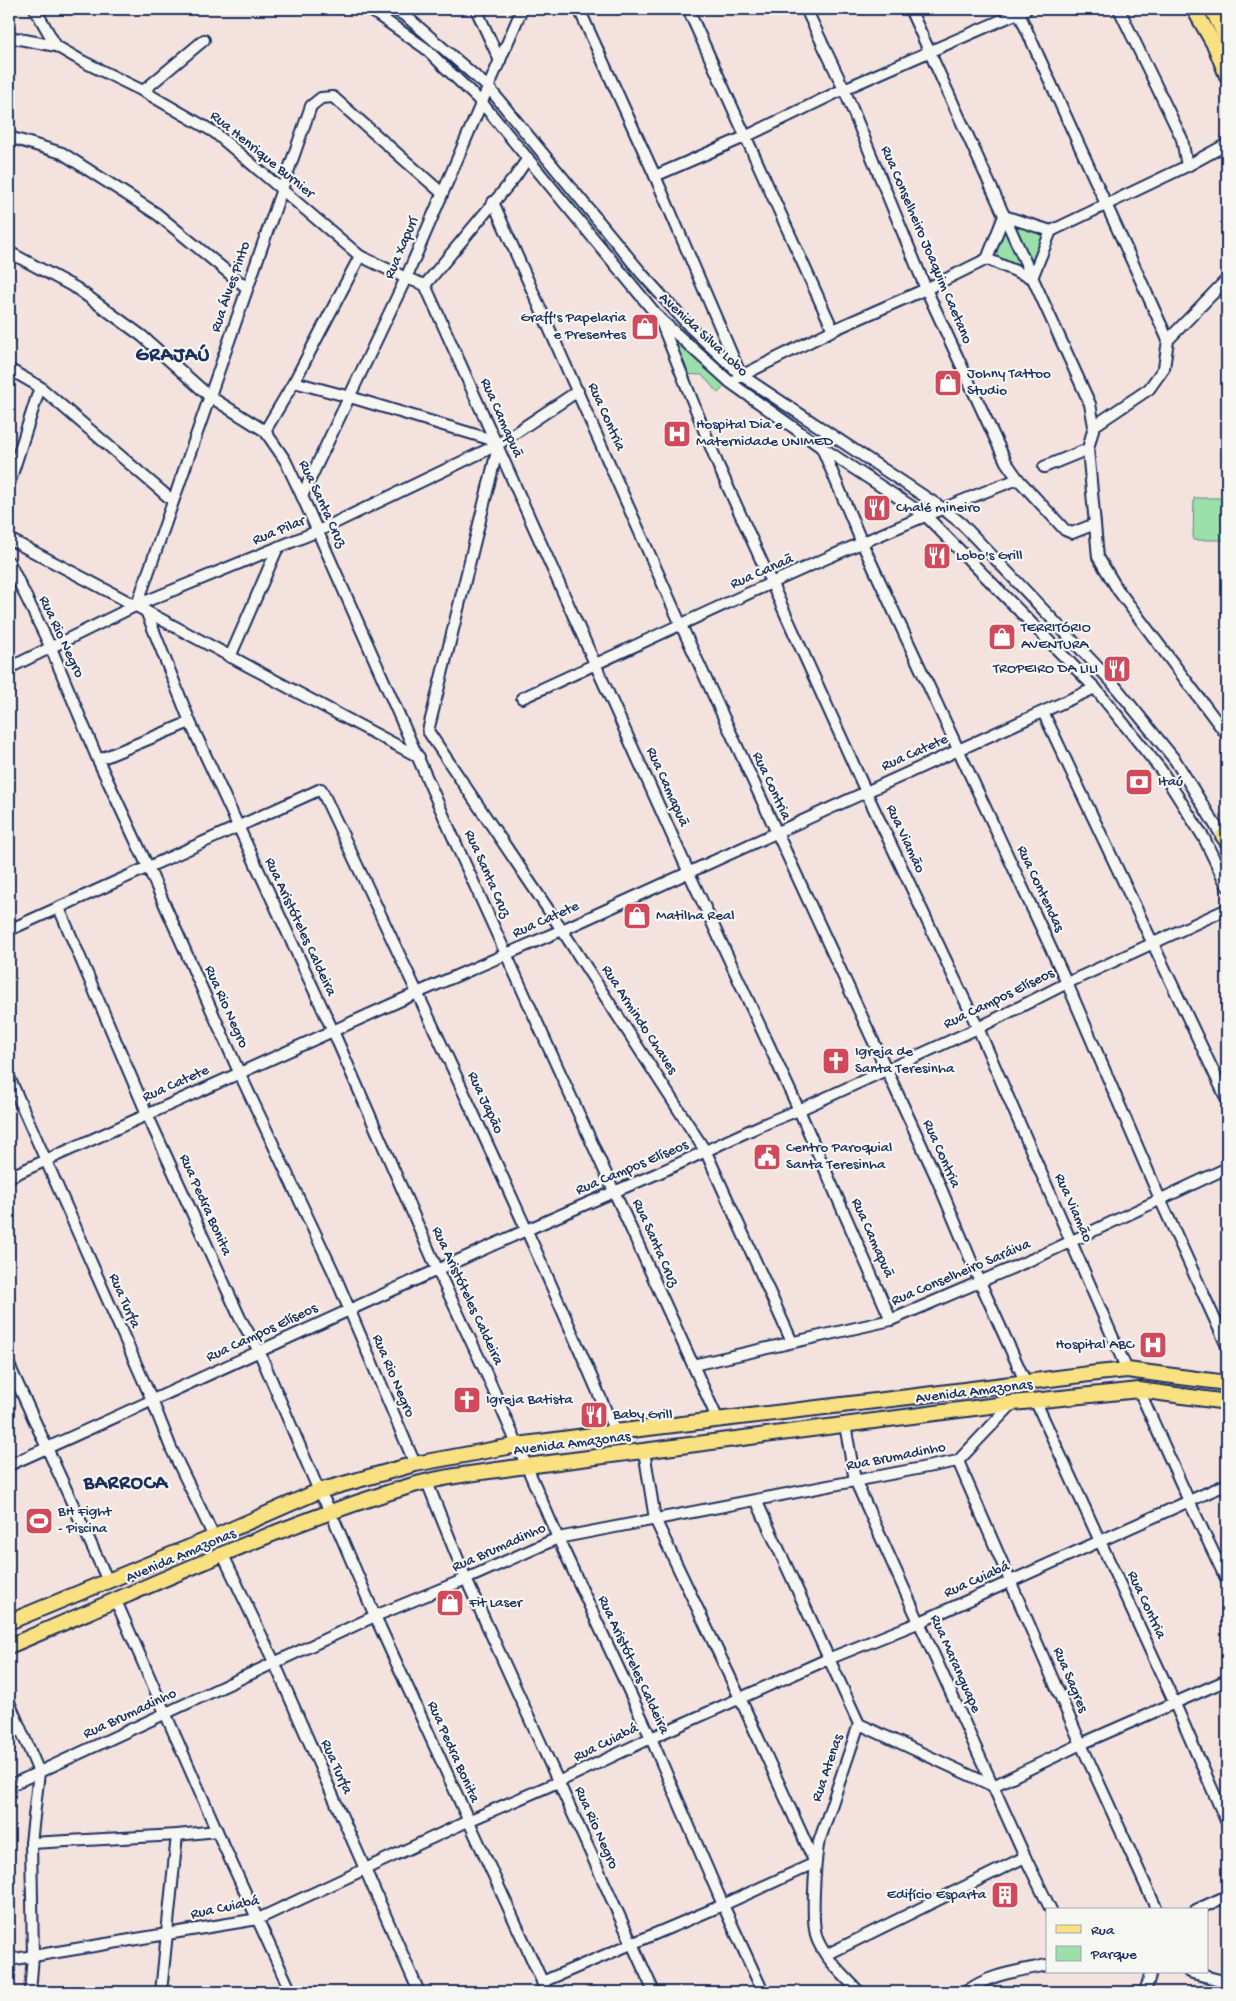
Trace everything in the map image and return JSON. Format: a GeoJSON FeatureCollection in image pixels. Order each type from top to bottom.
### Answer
{"type":"FeatureCollection","features":[{"type":"Feature","properties":{"kind":"main road"},"geometry":{"type":"LineString","coordinates":[[1194,9],[1215,46],[1227,76]]}},
{"type":"Feature","properties":{"kind":"main road"},"geometry":{"type":"LineString","coordinates":[[1212,9],[1227,40]]}},
{"type":"Feature","properties":{"kind":"main road","name":"Avenida Amazonas"},"geometry":{"type":"LineString","coordinates":[[9,1622],[214,1537],[319,1490],[415,1464],[518,1445],[615,1432],[1127,1370],[1227,1383]]}},
{"type":"Feature","properties":{"kind":"main road","name":"Avenida Amazonas"},"geometry":{"type":"LineString","coordinates":[[9,1646],[223,1555],[427,1482],[527,1466],[1013,1402],[1139,1390],[1227,1402]]}},
{"type":"Feature","properties":{"kind":"street"},"geometry":{"type":"LineString","coordinates":[[35,9],[56,46]]}},
{"type":"Feature","properties":{"kind":"street","name":"Avenida Silva Lobo"},"geometry":{"type":"LineString","coordinates":[[369,9],[425,48],[482,103],[660,319],[731,383],[821,448],[926,516],[1095,688],[1160,770],[1204,838],[1227,886]]}},
{"type":"Feature","properties":{"kind":"street","name":"Avenida Silva Lobo"},"geometry":{"type":"LineString","coordinates":[[394,9],[406,17],[489,88],[643,275],[689,326],[741,375],[942,508],[962,524],[1111,681],[1175,760],[1226,841]]}},
{"type":"Feature","properties":{"kind":"street"},"geometry":{"type":"LineString","coordinates":[[476,9],[500,61]]}},
{"type":"Feature","properties":{"kind":"street","name":"Rua Xapurí"},"geometry":{"type":"LineString","coordinates":[[302,496],[406,278],[522,9]]}},
{"type":"Feature","properties":{"kind":"street"},"geometry":{"type":"LineString","coordinates":[[579,9],[655,176],[741,375]]}},
{"type":"Feature","properties":{"kind":"street"},"geometry":{"type":"LineString","coordinates":[[688,9],[833,330]]}},
{"type":"Feature","properties":{"kind":"street","name":"Rua Conselheiro Joaquim Caetano"},"geometry":{"type":"LineString","coordinates":[[806,9],[844,89],[926,289],[1006,462],[1018,479],[1065,530],[1072,533],[1095,524]]}},
{"type":"Feature","properties":{"kind":"street"},"geometry":{"type":"LineString","coordinates":[[910,9],[1090,404],[1094,426],[1088,449],[1098,557],[1118,590],[1227,735]]}},
{"type":"Feature","properties":{"kind":"street"},"geometry":{"type":"LineString","coordinates":[[1119,9],[1182,139],[1186,166]]}},
{"type":"Feature","properties":{"kind":"street"},"geometry":{"type":"LineString","coordinates":[[655,176],[1021,10],[1106,205],[1168,340],[1164,368],[1148,388],[1094,426]]}},
{"type":"Feature","properties":{"kind":"street","name":"Rua Henrique Burnier"},"geometry":{"type":"LineString","coordinates":[[9,37],[56,46],[142,91],[214,132],[360,256],[406,278]]}},
{"type":"Feature","properties":{"kind":"street"},"geometry":{"type":"LineString","coordinates":[[142,91],[204,40]]}},
{"type":"Feature","properties":{"kind":"street","name":"Rua Álves Pinto"},"geometry":{"type":"LineString","coordinates":[[137,605],[208,396],[311,106],[321,98],[334,97],[442,193]]}},
{"type":"Feature","properties":{"kind":"street"},"geometry":{"type":"LineString","coordinates":[[9,137],[62,153],[156,214],[247,288]]}},
{"type":"Feature","properties":{"kind":"street"},"geometry":{"type":"LineString","coordinates":[[1032,278],[1051,231],[1186,166],[1227,144]]}},
{"type":"Feature","properties":{"kind":"street"},"geometry":{"type":"LineString","coordinates":[[406,278],[425,285],[515,177],[528,158]]}},
{"type":"Feature","properties":{"kind":"street","name":"Rua Contria"},"geometry":{"type":"LineString","coordinates":[[494,202],[681,625],[937,1179],[980,1282],[1026,1381]]}},
{"type":"Feature","properties":{"kind":"street"},"geometry":{"type":"LineString","coordinates":[[1004,216],[1051,231]]}},
{"type":"Feature","properties":{"kind":"street"},"geometry":{"type":"LineString","coordinates":[[731,383],[741,375],[833,330],[987,260],[1004,216]]}},
{"type":"Feature","properties":{"kind":"street","name":"Rua Santa Cruz"},"geometry":{"type":"LineString","coordinates":[[9,252],[76,288],[142,336],[208,396],[265,431],[285,460],[718,1420]]}},
{"type":"Feature","properties":{"kind":"street"},"geometry":{"type":"LineString","coordinates":[[265,431],[294,382],[360,256]]}},
{"type":"Feature","properties":{"kind":"street"},"geometry":{"type":"LineString","coordinates":[[987,260],[1032,278]]}},
{"type":"Feature","properties":{"kind":"street"},"geometry":{"type":"LineString","coordinates":[[1168,340],[1227,279]]}},
{"type":"Feature","properties":{"kind":"street","name":"Rua Camapuã"},"geometry":{"type":"LineString","coordinates":[[425,285],[689,873],[799,1110],[891,1320]]}},
{"type":"Feature","properties":{"kind":"street","name":"Rua Viamão"},"geometry":{"type":"LineString","coordinates":[[660,319],[718,465],[866,792],[978,1028],[1127,1370]]}},
{"type":"Feature","properties":{"kind":"street"},"geometry":{"type":"LineString","coordinates":[[9,369],[40,387],[173,501]]}},
{"type":"Feature","properties":{"kind":"street"},"geometry":{"type":"LineString","coordinates":[[294,382],[350,397],[497,444]]}},
{"type":"Feature","properties":{"kind":"street"},"geometry":{"type":"LineString","coordinates":[[9,484],[40,387]]}},
{"type":"Feature","properties":{"kind":"street","name":"Rua Pilar"},"geometry":{"type":"LineString","coordinates":[[9,668],[137,605],[318,531],[497,444],[578,391]]}},
{"type":"Feature","properties":{"kind":"street","name":"Rua Armindo Chaves"},"geometry":{"type":"LineString","coordinates":[[497,444],[428,731],[562,930],[706,1152],[792,1342]]}},
{"type":"Feature","properties":{"kind":"street","name":"Rua Contendas"},"geometry":{"type":"LineString","coordinates":[[821,448],[862,543],[1067,983],[1160,1200],[1227,1346]]}},
{"type":"Feature","properties":{"kind":"street"},"geometry":{"type":"LineString","coordinates":[[1044,467],[1088,449]]}},
{"type":"Feature","properties":{"kind":"street","name":"Rua Canaã"},"geometry":{"type":"LineString","coordinates":[[522,698],[862,543],[942,508],[1018,479]]}},
{"type":"Feature","properties":{"kind":"street"},"geometry":{"type":"LineString","coordinates":[[9,539],[137,605],[146,612],[419,757]]}},
{"type":"Feature","properties":{"kind":"street"},"geometry":{"type":"LineString","coordinates":[[230,657],[278,547]]}},
{"type":"Feature","properties":{"kind":"street","name":"Rua Rio Negro"},"geometry":{"type":"LineString","coordinates":[[9,562],[51,648],[98,760],[239,1072],[333,1271],[415,1464]]}},
{"type":"Feature","properties":{"kind":"street","name":"Rua Aristóteles Caldeira"},"geometry":{"type":"LineString","coordinates":[[146,612],[190,722],[332,1031],[438,1271],[486,1372],[558,1538],[651,1738],[763,1992]]}},
{"type":"Feature","properties":{"kind":"street","name":"Rua Catete"},"geometry":{"type":"LineString","coordinates":[[9,1177],[239,1072],[689,873],[1095,688]]}},
{"type":"Feature","properties":{"kind":"street"},"geometry":{"type":"LineString","coordinates":[[1043,712],[1227,1100]]}},
{"type":"Feature","properties":{"kind":"street"},"geometry":{"type":"LineString","coordinates":[[98,760],[190,722]]}},
{"type":"Feature","properties":{"kind":"street","name":"Rua Japão"},"geometry":{"type":"LineString","coordinates":[[237,827],[321,789],[418,992],[615,1432]]}},
{"type":"Feature","properties":{"kind":"street"},"geometry":{"type":"LineString","coordinates":[[9,930],[237,827]]}},
{"type":"Feature","properties":{"kind":"street","name":"Rua Pedra Bonita"},"geometry":{"type":"LineString","coordinates":[[59,908],[147,1114],[240,1318],[259,1351],[375,1616],[544,1987]]}},
{"type":"Feature","properties":{"kind":"street","name":"Rua Campos Elíseos"},"geometry":{"type":"LineString","coordinates":[[9,1465],[526,1230],[706,1152],[769,1121],[799,1110],[978,1028],[1067,983],[1227,909]]}},
{"type":"Feature","properties":{"kind":"street","name":"Rua Turfa"},"geometry":{"type":"LineString","coordinates":[[9,1077],[152,1400],[171,1448],[214,1537]]}},
{"type":"Feature","properties":{"kind":"street","name":"Rua Conselheiro Saráiva"},"geometry":{"type":"LineString","coordinates":[[693,1365],[891,1320],[1072,1241],[1227,1168]]}},
{"type":"Feature","properties":{"kind":"street"},"geometry":{"type":"LineString","coordinates":[[9,1366],[108,1581]]}},
{"type":"Feature","properties":{"kind":"street"},"geometry":{"type":"LineString","coordinates":[[1139,1390],[1227,1581]]}},
{"type":"Feature","properties":{"kind":"street","name":"Rua Contria"},"geometry":{"type":"LineString","coordinates":[[1035,1400],[1175,1704],[1227,1823]]}},
{"type":"Feature","properties":{"kind":"street","name":"Rua Brumadinho"},"geometry":{"type":"LineString","coordinates":[[9,1786],[375,1616],[466,1579],[558,1538],[958,1460],[1013,1402]]}},
{"type":"Feature","properties":{"kind":"street","name":"Rua Maranguape"},"geometry":{"type":"LineString","coordinates":[[845,1425],[855,1480],[1025,1857],[1050,1908]]}},
{"type":"Feature","properties":{"kind":"street"},"geometry":{"type":"LineString","coordinates":[[544,1987],[632,1945],[815,1863],[740,1698],[655,1519],[644,1451]]}},
{"type":"Feature","properties":{"kind":"street","name":"Rua Sagres"},"geometry":{"type":"LineString","coordinates":[[958,1460],[1081,1744],[1156,1908]]}},
{"type":"Feature","properties":{"kind":"street","name":"Rua Rio Negro"},"geometry":{"type":"LineString","coordinates":[[427,1482],[466,1579],[654,1992]]}},
{"type":"Feature","properties":{"kind":"street","name":"Rua Cuiabá"},"geometry":{"type":"LineString","coordinates":[[9,1960],[258,1919],[468,1821],[558,1782],[740,1698],[828,1659],[920,1622],[1227,1484]]}},
{"type":"Feature","properties":{"kind":"street","name":"Rua Atenas"},"geometry":{"type":"LineString","coordinates":[[756,1500],[859,1724],[820,1837],[815,1863],[814,1906],[817,1939],[826,1956],[859,1992]]}},
{"type":"Feature","properties":{"kind":"street","name":"Rua Turfa"},"geometry":{"type":"LineString","coordinates":[[223,1555],[275,1664],[419,1992]]}},
{"type":"Feature","properties":{"kind":"street"},"geometry":{"type":"LineString","coordinates":[[116,1601],[217,1831],[291,1992]]}},
{"type":"Feature","properties":{"kind":"street"},"geometry":{"type":"LineString","coordinates":[[859,1724],[993,1786],[1081,1744],[1227,1680]]}},
{"type":"Feature","properties":{"kind":"street"},"geometry":{"type":"LineString","coordinates":[[9,1702],[39,1772],[31,1843],[33,1956],[30,1992]]}},
{"type":"Feature","properties":{"kind":"street"},"geometry":{"type":"LineString","coordinates":[[31,1843],[217,1831]]}},
{"type":"Feature","properties":{"kind":"street"},"geometry":{"type":"LineString","coordinates":[[161,1992],[177,1835]]}},
{"type":"Feature","properties":{"kind":"street"},"geometry":{"type":"LineString","coordinates":[[826,1956],[1025,1857]]}},
{"type":"Feature","properties":{"kind":"street"},"geometry":{"type":"LineString","coordinates":[[1200,1908],[1227,1896]]}},
{"type":"Feature","properties":{"kind":"street"},"geometry":{"type":"LineString","coordinates":[[966,1992],[978,1989],[996,1977],[1046,1965]]}},
{"type":"Feature","properties":{"kind":"street"},"geometry":{"type":"LineString","coordinates":[[1145,1992],[1150,1974]]}},
{"type":"Feature","properties":{"kind":"street"},"geometry":{"type":"LineString","coordinates":[[1196,1974],[1227,1982]]}},
{"type":"Feature","properties":{"kind":"green space"},"geometry":{"type":"Polygon","coordinates":[[[1014,224],[1040,234],[1042,238],[1034,262],[1023,267],[1000,259],[996,252],[1004,228],[1014,224]]]}},
{"type":"Feature","properties":{"kind":"green space"},"geometry":{"type":"Polygon","coordinates":[[[669,332],[725,386],[718,393],[702,375],[680,374],[669,332]]]}},
{"type":"Feature","properties":{"kind":"green space"},"geometry":{"type":"Polygon","coordinates":[[[1194,498],[1226,498],[1225,540],[1193,540],[1194,498]]]}},
{"type":"Feature","properties":{"kind":"place","name":"Graff's Papelaria e Presentes"},"geometry":{"type":"Point","coordinates":[645,327]}},
{"type":"Feature","properties":{"kind":"place","name":"Johny Tattoo Studio"},"geometry":{"type":"Point","coordinates":[948,383]}},
{"type":"Feature","properties":{"kind":"place","name":"Hospital Dia e Maternidade UNIMED"},"geometry":{"type":"Point","coordinates":[677,434]}},
{"type":"Feature","properties":{"kind":"place","name":"Chalé mineiro"},"geometry":{"type":"Point","coordinates":[877,508]}},
{"type":"Feature","properties":{"kind":"place","name":"Lobo's Grill"},"geometry":{"type":"Point","coordinates":[937,556]}},
{"type":"Feature","properties":{"kind":"place","name":"TERRITÓRIO AVENTURA"},"geometry":{"type":"Point","coordinates":[1002,637]}},
{"type":"Feature","properties":{"kind":"place","name":"TROPEIRO DA LILI"},"geometry":{"type":"Point","coordinates":[1117,669]}},
{"type":"Feature","properties":{"kind":"place","name":"Itaú"},"geometry":{"type":"Point","coordinates":[1139,782]}},
{"type":"Feature","properties":{"kind":"place","name":"Matilha Real"},"geometry":{"type":"Point","coordinates":[637,916]}},
{"type":"Feature","properties":{"kind":"place","name":"Igreja de Santa Teresinha"},"geometry":{"type":"Point","coordinates":[836,1061]}},
{"type":"Feature","properties":{"kind":"place","name":"Centro Paroquial Santa Teresinha"},"geometry":{"type":"Point","coordinates":[767,1157]}},
{"type":"Feature","properties":{"kind":"place","name":"Hospital ABC"},"geometry":{"type":"Point","coordinates":[1153,1345]}},
{"type":"Feature","properties":{"kind":"place","name":"Igreja Batista"},"geometry":{"type":"Point","coordinates":[467,1400]}},
{"type":"Feature","properties":{"kind":"place","name":"Baby Grill"},"geometry":{"type":"Point","coordinates":[594,1415]}},
{"type":"Feature","properties":{"kind":"place","name":"BH Fight - Piscina"},"geometry":{"type":"Point","coordinates":[39,1521]}},
{"type":"Feature","properties":{"kind":"place","name":"Fit Laser"},"geometry":{"type":"Point","coordinates":[450,1603]}},
{"type":"Feature","properties":{"kind":"place","name":"Edifício Esparta"},"geometry":{"type":"Point","coordinates":[1005,1895]}},
{"type":"Feature","properties":{"kind":"district","name":"GRAJAÚ"},"geometry":{"type":"Point","coordinates":[173,356]}},
{"type":"Feature","properties":{"kind":"district","name":"BARROCA"},"geometry":{"type":"Point","coordinates":[126,1484]}}]}
